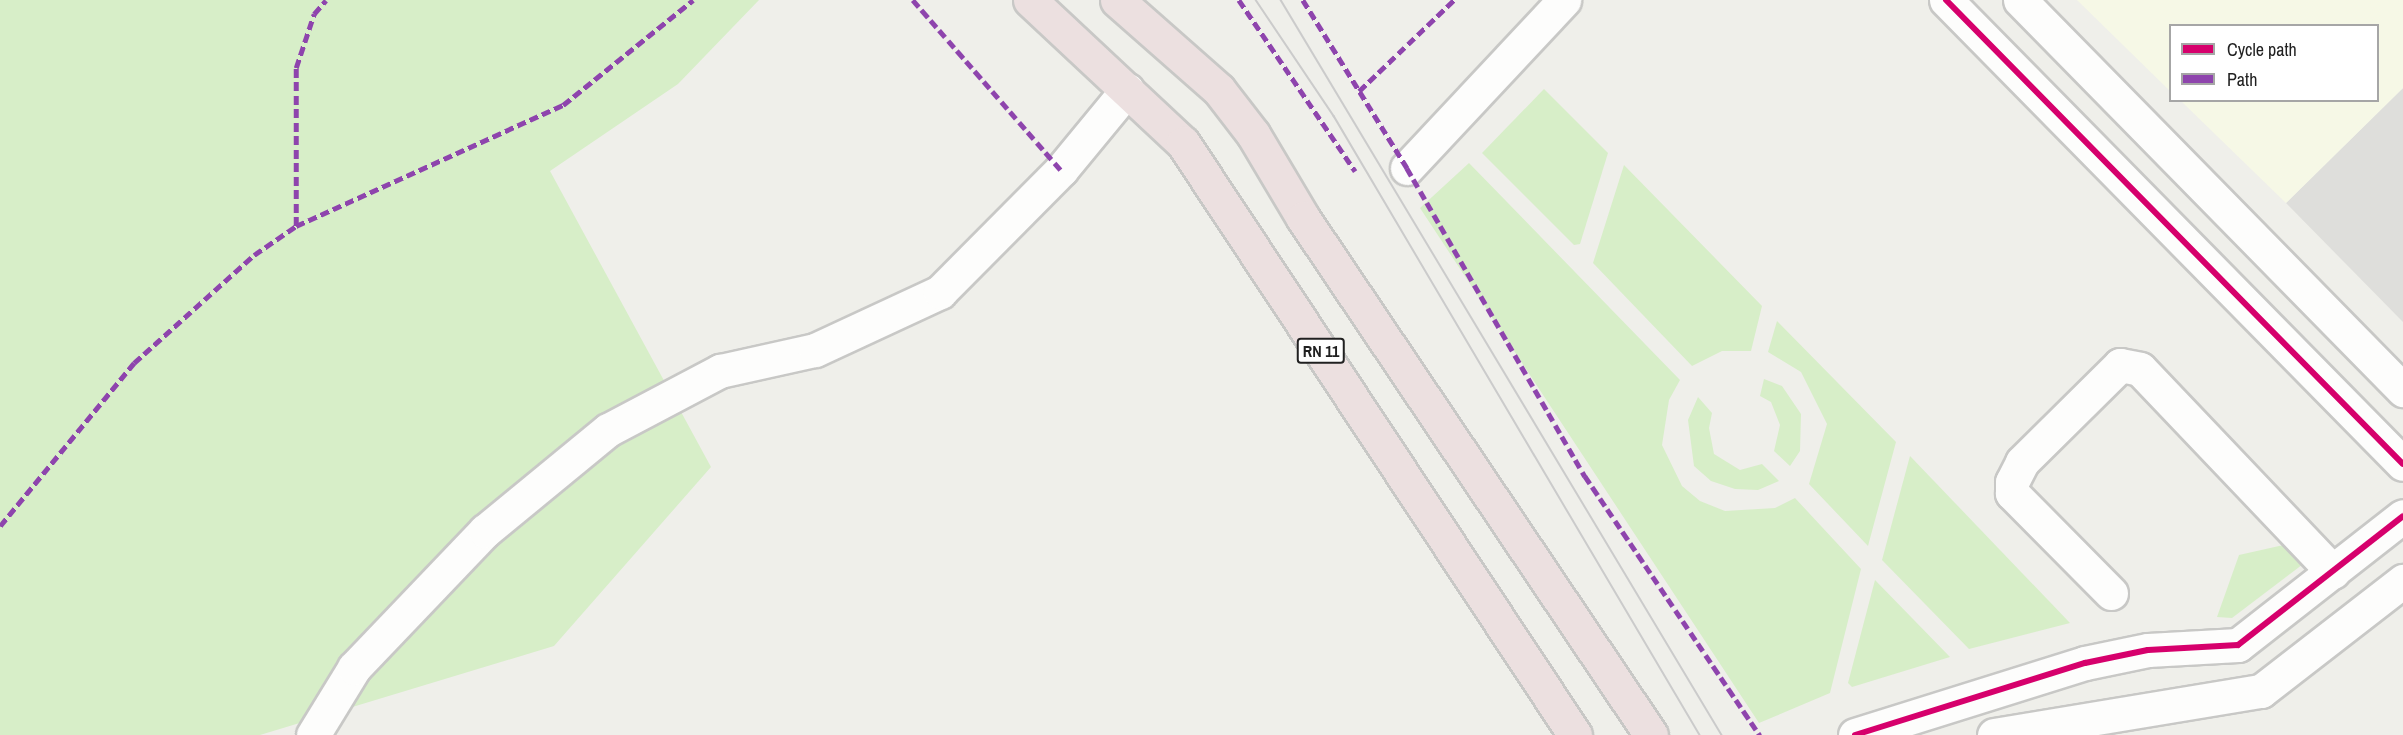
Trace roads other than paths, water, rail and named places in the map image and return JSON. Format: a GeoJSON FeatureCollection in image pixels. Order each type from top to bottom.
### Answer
{"type":"FeatureCollection","features":[{"type":"Feature","properties":{"kind":"highway","name":"RN 11"},"geometry":{"type":"LineString","coordinates":[[1030,0],[1183,143],[1575,735]]}},
{"type":"Feature","properties":{"kind":"highway"},"geometry":{"type":"LineString","coordinates":[[1118,0],[1219,90],[1253,134],[1303,218],[1651,735]]}},
{"type":"Feature","properties":{"kind":"street"},"geometry":{"type":"LineString","coordinates":[[1407,168],[1564,0]]}},
{"type":"Feature","properties":{"kind":"street"},"geometry":{"type":"LineString","coordinates":[[1946,0],[2403,464]]}},
{"type":"Feature","properties":{"kind":"street"},"geometry":{"type":"LineString","coordinates":[[2020,0],[2403,390]]}},
{"type":"Feature","properties":{"kind":"street"},"geometry":{"type":"LineString","coordinates":[[313,735],[354,668],[485,531],[608,430],[720,371],[815,350],[940,292],[1061,170],[1127,90]]}},
{"type":"Feature","properties":{"kind":"street"},"geometry":{"type":"LineString","coordinates":[[2111,593],[2012,493],[2012,482],[2022,462],[2120,365],[2140,369],[2333,572]]}},
{"type":"Feature","properties":{"kind":"street"},"geometry":{"type":"LineString","coordinates":[[1855,735],[2085,663],[2148,650],[2238,645],[2403,516]]}},
{"type":"Feature","properties":{"kind":"street"},"geometry":{"type":"LineString","coordinates":[[1994,735],[2261,691],[2403,581]]}},
{"type":"Feature","properties":{"kind":"tram line"},"geometry":{"type":"LineString","coordinates":[[1256,0],[1334,116],[1700,735]]}},
{"type":"Feature","properties":{"kind":"tram line"},"geometry":{"type":"LineString","coordinates":[[1281,0],[1722,735]]}}]}
